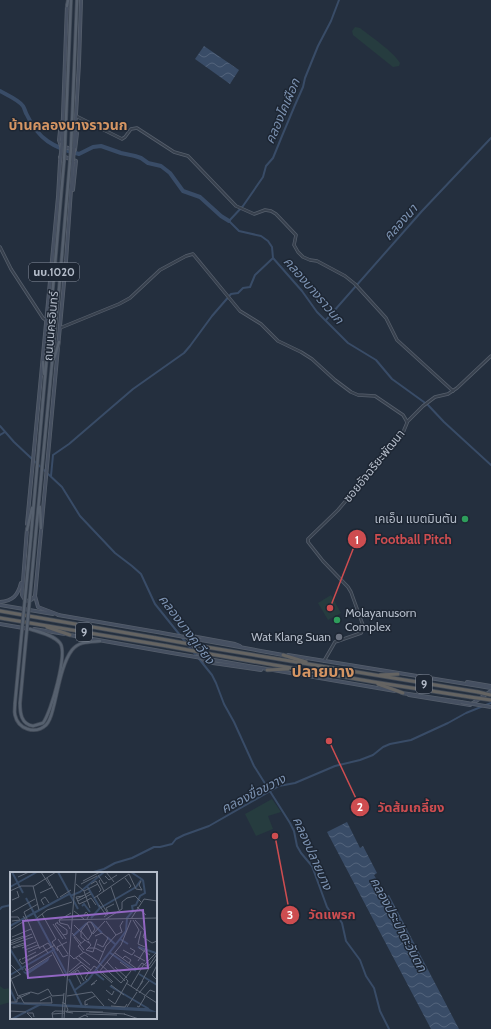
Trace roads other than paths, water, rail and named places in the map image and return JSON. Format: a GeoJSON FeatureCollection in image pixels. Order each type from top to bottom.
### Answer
{"type":"FeatureCollection","features":[{"type":"Feature","properties":{"kind":"highway","name":"9"},"geometry":{"type":"LineString","coordinates":[[0,611],[491,695]]}},
{"type":"Feature","properties":{"kind":"highway","name":"9"},"geometry":{"type":"LineString","coordinates":[[0,618],[294,669],[491,700]]}},
{"type":"Feature","properties":{"kind":"highway"},"geometry":{"type":"LineString","coordinates":[[43,625],[70,635]]}},
{"type":"Feature","properties":{"kind":"highway"},"geometry":{"type":"LineString","coordinates":[[283,655],[316,665]]}},
{"type":"Feature","properties":{"kind":"highway"},"geometry":{"type":"LineString","coordinates":[[266,670],[294,669]]}},
{"type":"Feature","properties":{"kind":"highway"},"geometry":{"type":"LineString","coordinates":[[370,675],[398,674]]}},
{"type":"Feature","properties":{"kind":"highway"},"geometry":{"type":"LineString","coordinates":[[374,682],[405,693]]}},
{"type":"Feature","properties":{"kind":"main road","name":"ถนนนครอินทร์"},"geometry":{"type":"LineString","coordinates":[[64,143],[67,6],[69,0]]}},
{"type":"Feature","properties":{"kind":"main road","name":"ถนนนครอินทร์"},"geometry":{"type":"LineString","coordinates":[[27,530],[64,143],[69,0]]}},
{"type":"Feature","properties":{"kind":"main road","name":"ถนนนครอินทร์"},"geometry":{"type":"LineString","coordinates":[[30,629],[57,639],[62,646],[63,656],[49,711],[43,723],[33,726],[24,722],[20,714],[20,703],[70,161],[76,118],[79,64],[79,0]]}},
{"type":"Feature","properties":{"kind":"main road","name":"ถนนนครอินทร์"},"geometry":{"type":"LineString","coordinates":[[35,596],[71,201],[79,0]]}},
{"type":"Feature","properties":{"kind":"main road"},"geometry":{"type":"LineString","coordinates":[[64,113],[61,127],[60,145],[74,150],[76,149],[76,118]]}},
{"type":"Feature","properties":{"kind":"main road"},"geometry":{"type":"LineString","coordinates":[[58,197],[58,177],[60,157],[62,156],[74,159],[76,162],[71,201]]}},
{"type":"Feature","properties":{"kind":"main road","name":"ถนนนครอินทร์"},"geometry":{"type":"LineString","coordinates":[[62,162],[45,382],[14,715],[20,725],[29,730],[35,730],[41,728],[49,720],[65,664],[71,652],[75,646],[81,643],[100,641]]}},
{"type":"Feature","properties":{"kind":"main road"},"geometry":{"type":"LineString","coordinates":[[52,366],[59,342]]}},
{"type":"Feature","properties":{"kind":"main road"},"geometry":{"type":"LineString","coordinates":[[43,362],[45,382]]}},
{"type":"Feature","properties":{"kind":"main road"},"geometry":{"type":"LineString","coordinates":[[27,530],[34,498]]}},
{"type":"Feature","properties":{"kind":"main road"},"geometry":{"type":"LineString","coordinates":[[40,498],[41,528]]}},
{"type":"Feature","properties":{"kind":"main road","name":"นบ.1020"},"geometry":{"type":"LineString","coordinates":[[27,530],[22,579],[23,598],[30,601],[35,596]]}},
{"type":"Feature","properties":{"kind":"main road","name":"นบ.1020"},"geometry":{"type":"LineString","coordinates":[[0,603],[9,600],[17,594],[22,579]]}},
{"type":"Feature","properties":{"kind":"main road"},"geometry":{"type":"LineString","coordinates":[[35,596],[38,607],[59,615]]}},
{"type":"Feature","properties":{"kind":"main road"},"geometry":{"type":"LineString","coordinates":[[0,603],[283,655],[398,674],[446,680],[491,689]]}},
{"type":"Feature","properties":{"kind":"main road"},"geometry":{"type":"LineString","coordinates":[[0,624],[491,707]]}},
{"type":"Feature","properties":{"kind":"main road"},"geometry":{"type":"LineString","coordinates":[[241,647],[235,644],[186,634],[201,658],[206,662],[256,670],[266,670]]}},
{"type":"Feature","properties":{"kind":"main road"},"geometry":{"type":"LineString","coordinates":[[446,680],[491,689]]}},
{"type":"Feature","properties":{"kind":"main road"},"geometry":{"type":"LineString","coordinates":[[405,693],[419,697],[470,705],[491,689]]}},
{"type":"Feature","properties":{"kind":"street"},"geometry":{"type":"LineString","coordinates":[[76,118],[122,139],[124,139],[131,129],[137,128],[174,152],[185,154],[237,207],[254,214],[265,210],[276,214],[296,234],[294,245],[298,252],[310,261],[317,261],[355,284],[374,303],[386,318],[397,340],[453,391]]}},
{"type":"Feature","properties":{"kind":"street"},"geometry":{"type":"LineString","coordinates":[[0,247],[17,278],[46,321]]}},
{"type":"Feature","properties":{"kind":"street","name":"ซอยอัจฉริยะพัฒนา"},"geometry":{"type":"LineString","coordinates":[[60,328],[119,304],[130,298],[160,270],[186,256],[194,255],[241,312],[261,324],[278,342],[301,352],[312,359],[351,392],[358,395],[375,396],[403,415],[407,422],[403,433],[338,510],[308,539],[308,542],[323,561],[348,587],[364,628],[361,633],[335,642],[324,661]]}},
{"type":"Feature","properties":{"kind":"street"},"geometry":{"type":"LineString","coordinates":[[407,422],[422,406],[434,397],[453,391],[491,356]]}},
{"type":"Feature","properties":{"kind":"water"},"geometry":{"type":"Polygon","coordinates":[[[204,46],[239,70],[230,84],[195,59],[204,46]]]}},
{"type":"Feature","properties":{"kind":"water","name":"คลองประปาตะวันตก"},"geometry":{"type":"Polygon","coordinates":[[[347,822],[360,848],[363,846],[377,873],[374,875],[386,896],[389,895],[459,1029],[431,1029],[327,832],[347,822]]]}},
{"type":"Feature","properties":{"kind":"waterway","name":"คลองบางราวนก"},"geometry":{"type":"LineString","coordinates":[[339,0],[331,21],[318,46],[305,78],[303,87],[273,158],[266,166],[263,177],[243,206],[229,221],[239,231],[261,236],[268,241],[272,247],[273,258],[302,291],[317,312],[348,343],[376,360],[392,379],[428,405],[444,422],[491,465]]}},
{"type":"Feature","properties":{"kind":"waterway","name":"คลองบางราวนก"},"geometry":{"type":"LineString","coordinates":[[0,91],[21,104],[36,130],[54,145],[79,154],[93,147],[101,146],[135,156],[148,163],[161,166],[170,173],[183,191],[200,197],[221,216],[229,221]]}},
{"type":"Feature","properties":{"kind":"waterway","name":"คลองนา"},"geometry":{"type":"LineString","coordinates":[[326,320],[422,211],[491,138]]}},
{"type":"Feature","properties":{"kind":"waterway"},"geometry":{"type":"LineString","coordinates":[[51,476],[53,455],[69,444],[133,389],[184,353],[231,294],[238,293],[243,288],[250,287],[255,275],[273,258]]}},
{"type":"Feature","properties":{"kind":"waterway","name":"คลองบางคูเวียง"},"geometry":{"type":"LineString","coordinates":[[0,426],[14,442],[62,487],[80,516],[115,553],[141,574],[155,604],[212,675],[224,704],[254,766],[290,823],[294,831],[297,846],[301,853],[312,866],[327,907],[342,923],[346,941],[360,960],[366,976],[374,988],[380,1011],[389,1029]]}},
{"type":"Feature","properties":{"kind":"waterway","name":"คลองบางคูเวียง"},"geometry":{"type":"LineString","coordinates":[[0,435],[5,432]]}},
{"type":"Feature","properties":{"kind":"waterway","name":"คลองขื่อขวาง"},"geometry":{"type":"LineString","coordinates":[[94,872],[132,858],[154,847],[172,844],[176,839],[209,826],[279,786],[295,783],[335,766],[373,755],[383,747],[390,744],[411,740],[466,713],[491,703]]}},
{"type":"Feature","properties":{"kind":"waterway","name":"คลองขื่อขวาง"},"geometry":{"type":"LineString","coordinates":[[0,909],[10,905]]}},
{"type":"Feature","properties":{"kind":"place","name":"เคเอ็น แบตมินตัน"},"geometry":{"type":"Point","coordinates":[465,519]}},
{"type":"Feature","properties":{"kind":"place","name":"Football Pitch"},"geometry":{"type":"Point","coordinates":[330,608]}},
{"type":"Feature","properties":{"kind":"place","name":"Molayanusorn Complex"},"geometry":{"type":"Point","coordinates":[337,620]}},
{"type":"Feature","properties":{"kind":"place","name":"Wat Klang Suan"},"geometry":{"type":"Point","coordinates":[339,637]}},
{"type":"Feature","properties":{"kind":"place","name":"วัดส้มเกลี้ยง"},"geometry":{"type":"Point","coordinates":[329,741]}},
{"type":"Feature","properties":{"kind":"place","name":"วัดแพรก"},"geometry":{"type":"Point","coordinates":[275,836]}},
{"type":"Feature","properties":{"kind":"district","name":"บ้านคลองบางราวนก"},"geometry":{"type":"Point","coordinates":[68,125]}},
{"type":"Feature","properties":{"kind":"district","name":"ปลายบาง"},"geometry":{"type":"Point","coordinates":[323,671]}},
{"type":"Feature","properties":{"kind":"water label","name":"คลองโคเผือก"},"geometry":{"type":"Point","coordinates":[282,111]}},
{"type":"Feature","properties":{"kind":"water label","name":"คลองปลายบาง"},"geometry":{"type":"Point","coordinates":[313,853]}}]}
